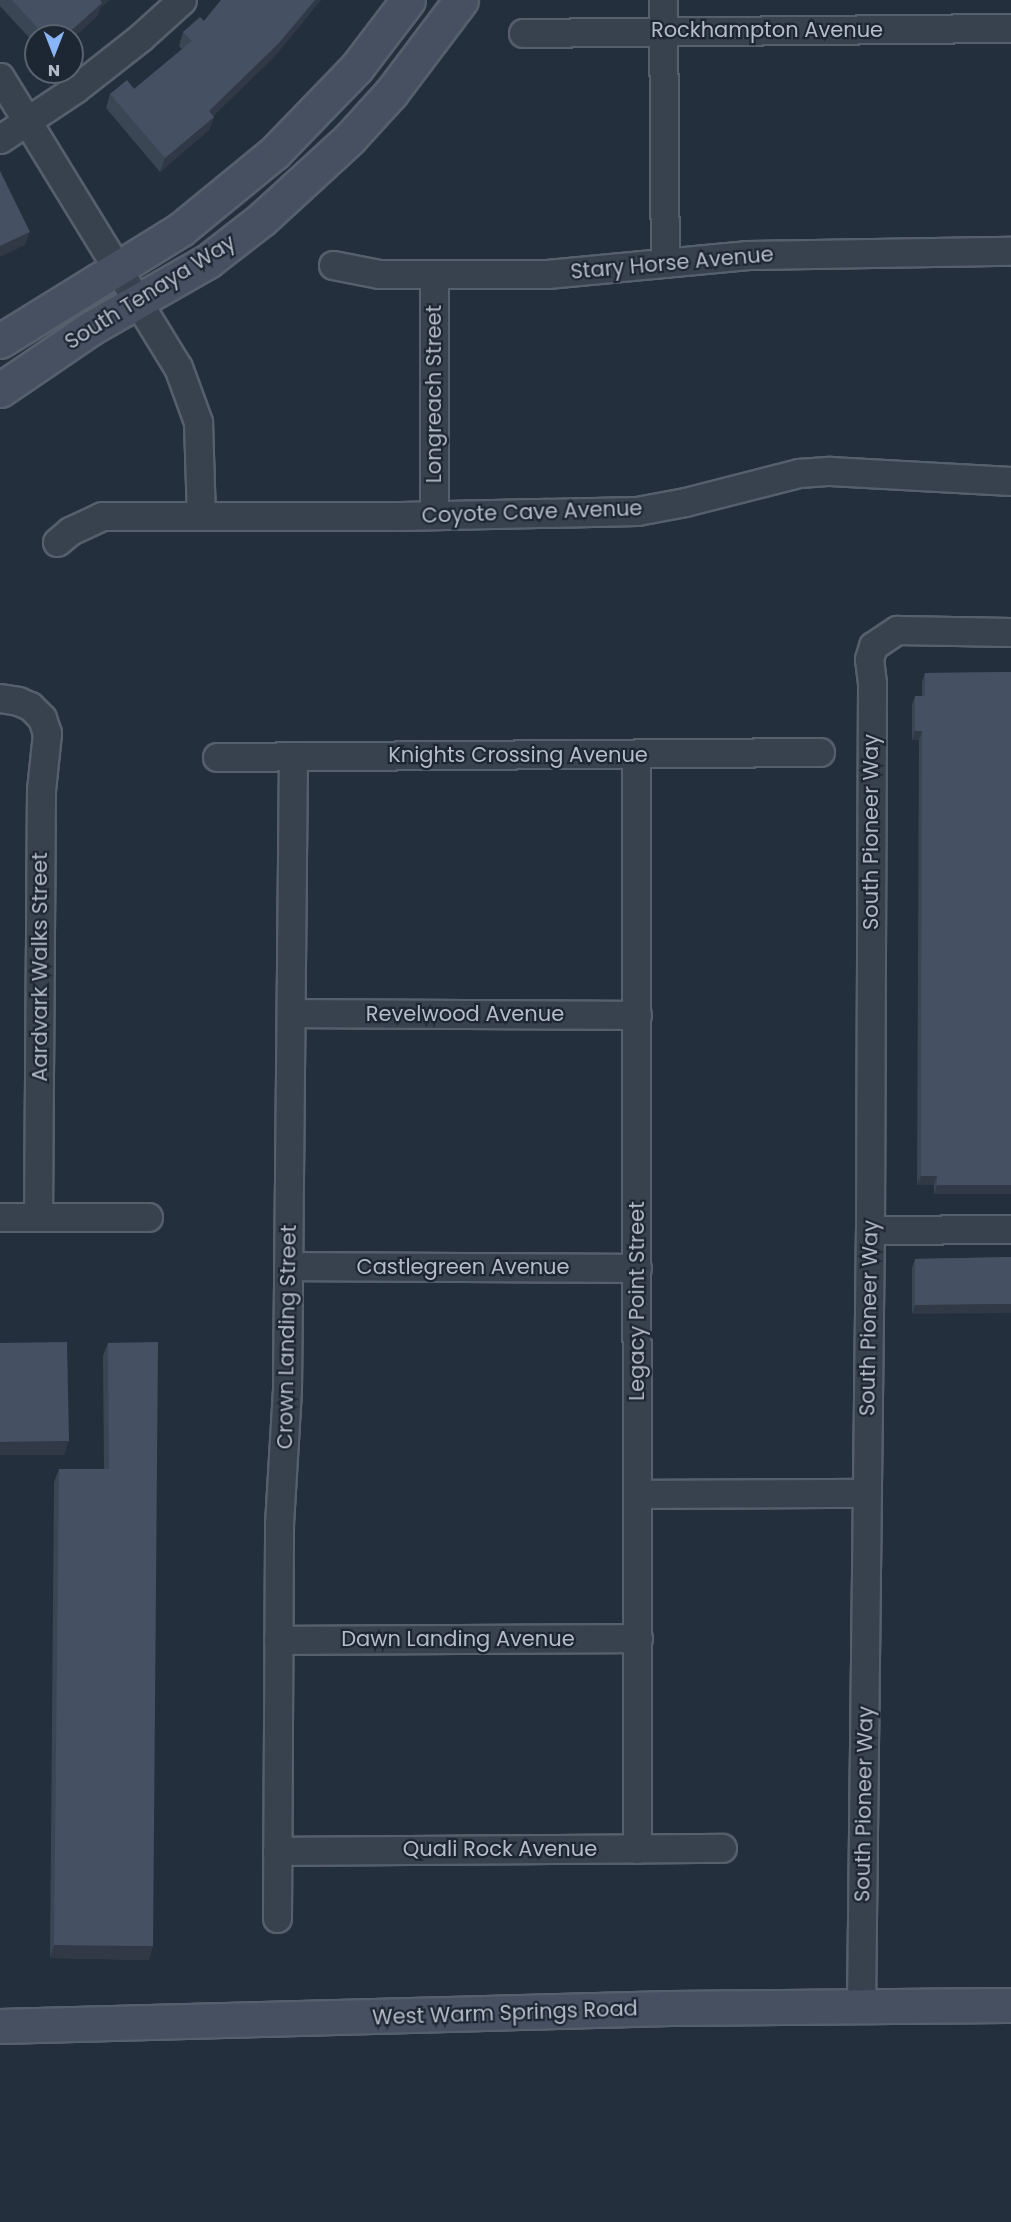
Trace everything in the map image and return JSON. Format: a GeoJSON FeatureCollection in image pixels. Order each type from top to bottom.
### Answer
{"type":"FeatureCollection","features":[{"type":"Feature","properties":{"kind":"street"},"geometry":{"type":"LineString","coordinates":[[0,139],[75,90],[141,37],[182,0]]}},
{"type":"Feature","properties":{"kind":"street","name":"South Tenaya Way"},"geometry":{"type":"LineString","coordinates":[[0,390],[91,328],[181,229],[274,153],[357,67],[408,0]]}},
{"type":"Feature","properties":{"kind":"street","name":"South Tenaya Way"},"geometry":{"type":"LineString","coordinates":[[0,341],[130,285],[208,261],[304,182],[350,138],[391,93],[461,0]]}},
{"type":"Feature","properties":{"kind":"street"},"geometry":{"type":"LineString","coordinates":[[663,0],[665,263]]}},
{"type":"Feature","properties":{"kind":"street","name":"Rockhampton Avenue"},"geometry":{"type":"LineString","coordinates":[[523,33],[1011,28]]}},
{"type":"Feature","properties":{"kind":"street"},"geometry":{"type":"LineString","coordinates":[[0,77],[130,285],[178,367],[195,411],[200,449],[201,515]]}},
{"type":"Feature","properties":{"kind":"street","name":"Stary Horse Avenue"},"geometry":{"type":"LineString","coordinates":[[333,265],[379,274],[547,273],[748,255],[1011,251]]}},
{"type":"Feature","properties":{"kind":"street","name":"Longreach Street"},"geometry":{"type":"LineString","coordinates":[[434,274],[434,515]]}},
{"type":"Feature","properties":{"kind":"street","name":"Coyote Cave Avenue"},"geometry":{"type":"LineString","coordinates":[[57,542],[70,531],[102,516],[434,515],[637,511],[685,502],[799,473],[830,471],[1011,482]]}},
{"type":"Feature","properties":{"kind":"street","name":"South Pioneer Way"},"geometry":{"type":"LineString","coordinates":[[861,2006],[870,1230],[872,683],[869,659],[873,646],[897,630],[1011,632]]}},
{"type":"Feature","properties":{"kind":"street","name":"Aardvark Walks Street"},"geometry":{"type":"LineString","coordinates":[[0,698],[30,706],[42,718],[47,733],[41,790],[38,1216]]}},
{"type":"Feature","properties":{"kind":"street","name":"Knights Crossing Avenue"},"geometry":{"type":"LineString","coordinates":[[217,757],[820,752]]}},
{"type":"Feature","properties":{"kind":"street","name":"Legacy Point Street"},"geometry":{"type":"LineString","coordinates":[[636,754],[638,1849]]}},
{"type":"Feature","properties":{"kind":"street","name":"Crown Landing Street"},"geometry":{"type":"LineString","coordinates":[[277,1918],[279,1524],[287,1390],[293,756]]}},
{"type":"Feature","properties":{"kind":"street","name":"Revelwood Avenue"},"geometry":{"type":"LineString","coordinates":[[292,1013],[637,1015]]}},
{"type":"Feature","properties":{"kind":"street"},"geometry":{"type":"LineString","coordinates":[[0,1216],[148,1216]]}},
{"type":"Feature","properties":{"kind":"street"},"geometry":{"type":"LineString","coordinates":[[870,1230],[1011,1229]]}},
{"type":"Feature","properties":{"kind":"street","name":"Castlegreen Avenue"},"geometry":{"type":"LineString","coordinates":[[289,1266],[638,1268]]}},
{"type":"Feature","properties":{"kind":"street"},"geometry":{"type":"LineString","coordinates":[[638,1494],[867,1493]]}},
{"type":"Feature","properties":{"kind":"street","name":"Dawn Landing Avenue"},"geometry":{"type":"LineString","coordinates":[[278,1640],[638,1638]]}},
{"type":"Feature","properties":{"kind":"street","name":"Quali Rock Avenue"},"geometry":{"type":"LineString","coordinates":[[277,1851],[722,1848]]}},
{"type":"Feature","properties":{"kind":"street","name":"West Warm Springs Road"},"geometry":{"type":"LineString","coordinates":[[0,2026],[670,2008],[1011,2005]]}},
{"type":"Feature","properties":{"kind":"building"},"geometry":{"type":"Polygon","coordinates":[[[12,0],[100,0],[102,3],[78,24],[34,24],[12,0]]]}},
{"type":"Feature","properties":{"kind":"building"},"geometry":{"type":"Polygon","coordinates":[[[221,0],[315,0],[279,43],[209,111],[214,117],[165,158],[110,94],[127,80],[134,89],[192,41],[183,32],[200,17],[204,21],[221,0]]]}},
{"type":"Feature","properties":{"kind":"building"},"geometry":{"type":"Polygon","coordinates":[[[0,171],[30,232],[0,246],[0,171]]]}},
{"type":"Feature","properties":{"kind":"building"},"geometry":{"type":"Polygon","coordinates":[[[1011,672],[1011,1185],[937,1185],[937,1176],[921,1176],[922,731],[915,731],[915,696],[925,696],[925,673],[1011,672]]]}},
{"type":"Feature","properties":{"kind":"building"},"geometry":{"type":"Polygon","coordinates":[[[1011,1257],[1011,1304],[915,1305],[915,1259],[1011,1257]]]}},
{"type":"Feature","properties":{"kind":"building"},"geometry":{"type":"Polygon","coordinates":[[[67,1342],[69,1441],[0,1442],[0,1343],[67,1342]]]}},
{"type":"Feature","properties":{"kind":"building"},"geometry":{"type":"Polygon","coordinates":[[[158,1342],[153,1946],[54,1945],[59,1469],[109,1469],[108,1343],[158,1342]]]}}]}
